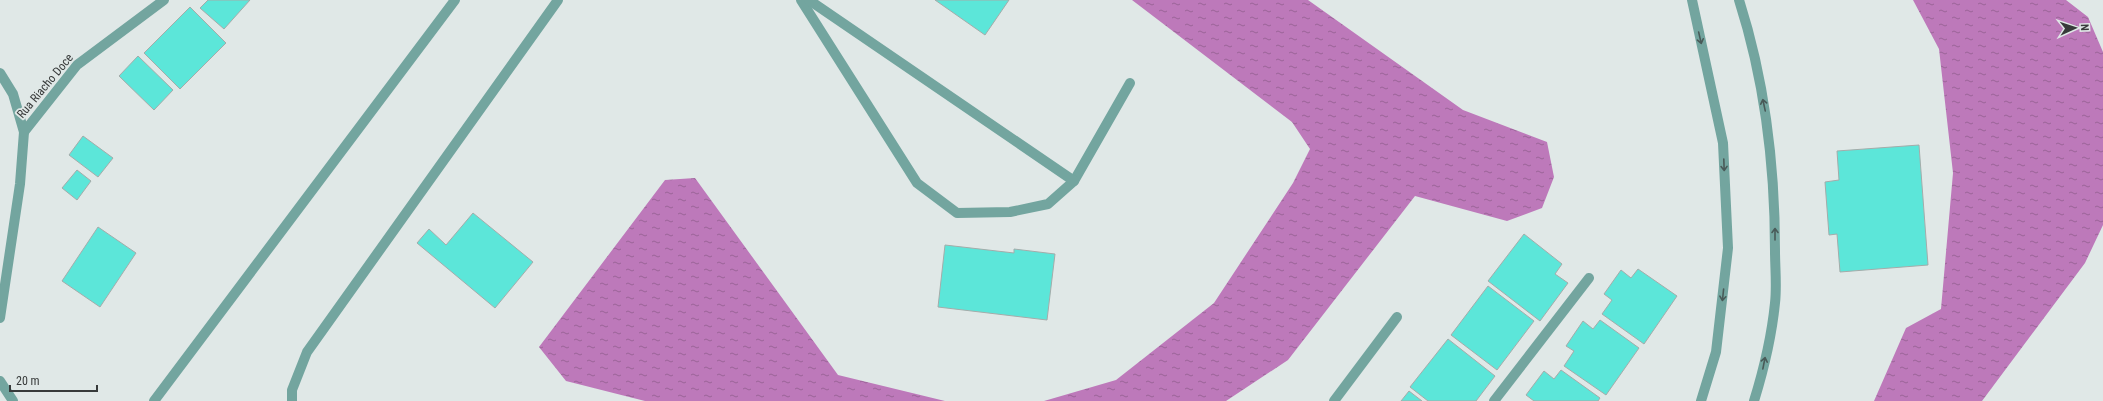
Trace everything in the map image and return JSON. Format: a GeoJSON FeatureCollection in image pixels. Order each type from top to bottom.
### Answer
{"type":"FeatureCollection","features":[{"type":"Feature","properties":{"kind":"street","name":"Rua Riacho Doce"},"geometry":{"type":"LineString","coordinates":[[24,132],[77,65],[164,0]]}},
{"type":"Feature","properties":{"kind":"street"},"geometry":{"type":"LineString","coordinates":[[154,401],[455,0]]}},
{"type":"Feature","properties":{"kind":"street"},"geometry":{"type":"LineString","coordinates":[[292,401],[292,390],[308,352],[558,0]]}},
{"type":"Feature","properties":{"kind":"street"},"geometry":{"type":"LineString","coordinates":[[801,0],[917,183],[957,213],[1010,212],[1048,204],[1074,181],[1130,83]]}},
{"type":"Feature","properties":{"kind":"street"},"geometry":{"type":"LineString","coordinates":[[809,0],[1074,181]]}},
{"type":"Feature","properties":{"kind":"street"},"geometry":{"type":"LineString","coordinates":[[1692,0],[1723,143],[1728,248],[1716,352],[1701,401]]}},
{"type":"Feature","properties":{"kind":"street"},"geometry":{"type":"LineString","coordinates":[[1739,0],[1747,25],[1766,117],[1775,210],[1775,303],[1759,385],[1754,401]]}},
{"type":"Feature","properties":{"kind":"street"},"geometry":{"type":"LineString","coordinates":[[0,73],[13,94],[24,132],[20,184],[0,318]]}},
{"type":"Feature","properties":{"kind":"street"},"geometry":{"type":"LineString","coordinates":[[1494,401],[1589,278]]}},
{"type":"Feature","properties":{"kind":"street"},"geometry":{"type":"LineString","coordinates":[[1334,401],[1397,317]]}},
{"type":"Feature","properties":{"kind":"street"},"geometry":{"type":"LineString","coordinates":[[0,381],[13,401]]}},
{"type":"Feature","properties":{"kind":"water"},"geometry":{"type":"Polygon","coordinates":[[[1132,0],[1308,0],[1463,110],[1547,142],[1554,177],[1542,208],[1507,221],[1415,196],[1288,360],[1226,401],[1044,401],[1116,380],[1214,303],[1293,183],[1310,149],[1292,122],[1132,0]]]}},
{"type":"Feature","properties":{"kind":"water"},"geometry":{"type":"Polygon","coordinates":[[[1913,0],[2066,0],[2088,17],[2103,52],[2103,225],[2085,263],[1982,401],[1874,401],[1906,328],[1941,309],[1953,173],[1939,49],[1913,0]]]}},
{"type":"Feature","properties":{"kind":"water"},"geometry":{"type":"Polygon","coordinates":[[[695,178],[838,375],[945,401],[645,401],[566,381],[539,347],[665,180],[695,178]]]}},
{"type":"Feature","properties":{"kind":"building"},"geometry":{"type":"Polygon","coordinates":[[[208,0],[250,0],[224,29],[200,8],[208,0]]]}},
{"type":"Feature","properties":{"kind":"building"},"geometry":{"type":"Polygon","coordinates":[[[935,0],[1009,0],[985,35],[935,0]]]}},
{"type":"Feature","properties":{"kind":"building"},"geometry":{"type":"Polygon","coordinates":[[[190,7],[226,43],[180,89],[144,53],[190,7]]]}},
{"type":"Feature","properties":{"kind":"building"},"geometry":{"type":"Polygon","coordinates":[[[138,56],[173,90],[154,110],[119,76],[138,56]]]}},
{"type":"Feature","properties":{"kind":"building"},"geometry":{"type":"Polygon","coordinates":[[[83,136],[113,158],[98,177],[69,155],[83,136]]]}},
{"type":"Feature","properties":{"kind":"building"},"geometry":{"type":"Polygon","coordinates":[[[1919,145],[1928,265],[1840,272],[1837,234],[1829,235],[1825,182],[1839,180],[1837,151],[1919,145]]]}},
{"type":"Feature","properties":{"kind":"building"},"geometry":{"type":"Polygon","coordinates":[[[77,170],[91,181],[77,200],[62,188],[77,170]]]}},
{"type":"Feature","properties":{"kind":"building"},"geometry":{"type":"Polygon","coordinates":[[[473,213],[533,262],[495,308],[417,243],[429,229],[446,245],[473,213]]]}},
{"type":"Feature","properties":{"kind":"building"},"geometry":{"type":"Polygon","coordinates":[[[98,227],[136,253],[100,307],[62,281],[98,227]]]}},
{"type":"Feature","properties":{"kind":"building"},"geometry":{"type":"Polygon","coordinates":[[[1524,234],[1562,264],[1555,274],[1568,283],[1540,321],[1488,281],[1524,234]]]}},
{"type":"Feature","properties":{"kind":"building"},"geometry":{"type":"Polygon","coordinates":[[[945,245],[1014,253],[1014,249],[1055,254],[1047,320],[938,307],[945,245]]]}},
{"type":"Feature","properties":{"kind":"building"},"geometry":{"type":"Polygon","coordinates":[[[1638,269],[1677,296],[1644,344],[1602,314],[1612,300],[1604,294],[1621,270],[1631,278],[1638,269]]]}},
{"type":"Feature","properties":{"kind":"building"},"geometry":{"type":"Polygon","coordinates":[[[1488,286],[1534,321],[1497,370],[1451,335],[1488,286]]]}},
{"type":"Feature","properties":{"kind":"building"},"geometry":{"type":"Polygon","coordinates":[[[1600,320],[1639,348],[1606,395],[1564,366],[1574,351],[1566,346],[1583,321],[1593,329],[1600,320]]]}},
{"type":"Feature","properties":{"kind":"building"},"geometry":{"type":"Polygon","coordinates":[[[1448,339],[1495,376],[1476,401],[1428,401],[1410,387],[1448,339]]]}},
{"type":"Feature","properties":{"kind":"building"},"geometry":{"type":"Polygon","coordinates":[[[1561,370],[1600,398],[1598,401],[1534,401],[1526,395],[1544,371],[1554,379],[1561,370]]]}},
{"type":"Feature","properties":{"kind":"building"},"geometry":{"type":"Polygon","coordinates":[[[1409,391],[1422,401],[1401,401],[1409,391]]]}}]}
